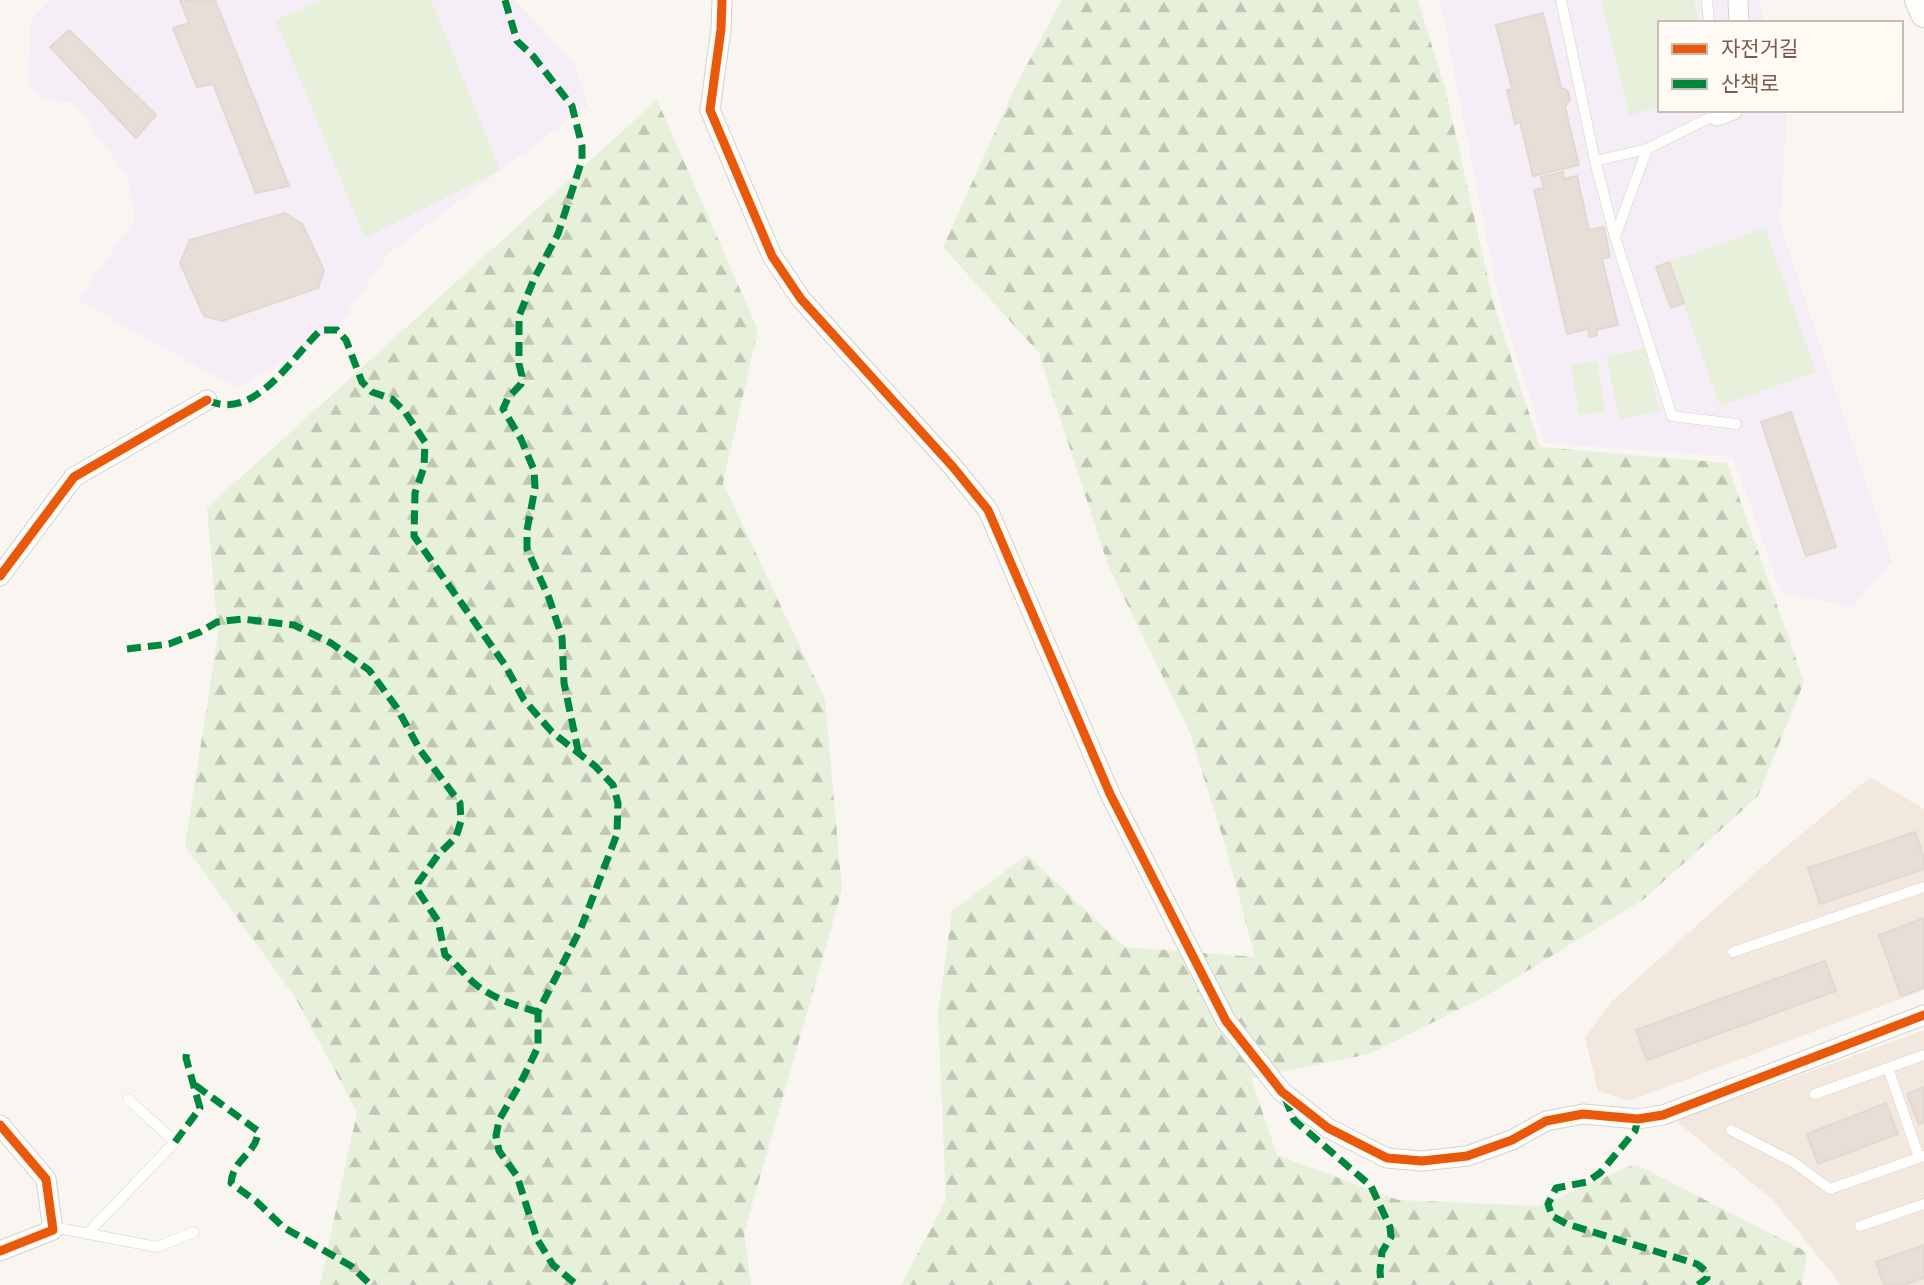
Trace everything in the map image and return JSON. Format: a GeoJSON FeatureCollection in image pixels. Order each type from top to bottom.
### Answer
{"type":"FeatureCollection","features":[{"type":"Feature","properties":{"kind":"main road"},"geometry":{"type":"LineString","coordinates":[[1919,0],[1924,14]]}},
{"type":"Feature","properties":{"kind":"street"},"geometry":{"type":"LineString","coordinates":[[722,0],[721,29],[710,110],[772,256],[801,299],[953,467],[988,510],[1110,794],[1226,1021],[1282,1092],[1328,1128],[1387,1158],[1422,1161],[1444,1159],[1467,1156],[1512,1140],[1546,1121],[1583,1114],[1638,1119],[1662,1115],[1924,1015]]}},
{"type":"Feature","properties":{"kind":"street"},"geometry":{"type":"LineString","coordinates":[[1738,0],[1740,21]]}},
{"type":"Feature","properties":{"kind":"street"},"geometry":{"type":"LineString","coordinates":[[0,576],[74,477],[208,400]]}},
{"type":"Feature","properties":{"kind":"street"},"geometry":{"type":"LineString","coordinates":[[0,1125],[46,1179],[53,1227],[53,1230],[0,1251]]}},
{"type":"Feature","properties":{"kind":"lane"},"geometry":{"type":"LineString","coordinates":[[1561,0],[1595,161],[1615,237],[1672,416],[1736,424]]}},
{"type":"Feature","properties":{"kind":"lane"},"geometry":{"type":"LineString","coordinates":[[1707,0],[1709,21]]}},
{"type":"Feature","properties":{"kind":"lane"},"geometry":{"type":"LineString","coordinates":[[1595,161],[1647,149],[1722,112]]}},
{"type":"Feature","properties":{"kind":"lane"},"geometry":{"type":"LineString","coordinates":[[1615,237],[1647,149]]}},
{"type":"Feature","properties":{"kind":"lane"},"geometry":{"type":"LineString","coordinates":[[1733,952],[1924,887]]}},
{"type":"Feature","properties":{"kind":"lane"},"geometry":{"type":"LineString","coordinates":[[1815,1094],[1924,1055]]}},
{"type":"Feature","properties":{"kind":"lane"},"geometry":{"type":"LineString","coordinates":[[1731,1130],[1793,1161],[1830,1189],[1922,1156],[1888,1068]]}},
{"type":"Feature","properties":{"kind":"lane"},"geometry":{"type":"LineString","coordinates":[[87,1234],[175,1142],[128,1099]]}},
{"type":"Feature","properties":{"kind":"lane"},"geometry":{"type":"LineString","coordinates":[[1860,1226],[1924,1204]]}},
{"type":"Feature","properties":{"kind":"lane"},"geometry":{"type":"LineString","coordinates":[[53,1227],[158,1247],[194,1232]]}},
{"type":"Feature","properties":{"kind":"shaded area"},"geometry":{"type":"Polygon","coordinates":[[[51,0],[515,0],[574,63],[588,105],[387,255],[337,329],[237,388],[78,300],[135,219],[128,177],[74,103],[49,100],[27,86],[31,19],[51,0]]]}},
{"type":"Feature","properties":{"kind":"shaded area"},"geometry":{"type":"Polygon","coordinates":[[[1440,0],[1759,0],[1765,21],[1658,21],[1658,112],[1787,112],[1780,224],[1892,561],[1852,607],[1781,592],[1733,457],[1544,443],[1499,299],[1440,0]]]}},
{"type":"Feature","properties":{"kind":"shaded area"},"geometry":{"type":"Polygon","coordinates":[[[1870,777],[1924,809],[1924,990],[1629,1101],[1598,1091],[1585,1038],[1610,1003],[1762,867],[1870,777]]]}},
{"type":"Feature","properties":{"kind":"shaded area"},"geometry":{"type":"Polygon","coordinates":[[[1924,1030],[1924,1285],[1841,1285],[1773,1200],[1676,1121],[1924,1030]]]}},
{"type":"Feature","properties":{"kind":"green space"},"geometry":{"type":"Polygon","coordinates":[[[322,0],[431,0],[500,170],[365,238],[276,20],[322,0]]]}},
{"type":"Feature","properties":{"kind":"green space"},"geometry":{"type":"Polygon","coordinates":[[[1062,0],[1418,0],[1446,92],[1494,305],[1540,447],[1727,463],[1804,682],[1758,796],[1644,899],[1486,996],[1369,1054],[1251,1078],[1277,1155],[1398,1200],[1539,1206],[1635,1164],[1807,1252],[1802,1285],[901,1285],[946,1200],[938,1014],[952,911],[1027,855],[1125,947],[1255,957],[1227,851],[1189,730],[1108,565],[1039,353],[943,247],[1016,85],[1062,0]]]}},
{"type":"Feature","properties":{"kind":"green space"},"geometry":{"type":"Polygon","coordinates":[[[1601,0],[1694,0],[1699,21],[1658,21],[1658,108],[1629,115],[1601,0]]]}},
{"type":"Feature","properties":{"kind":"green space"},"geometry":{"type":"Polygon","coordinates":[[[657,100],[758,330],[723,483],[825,700],[842,890],[744,1233],[751,1285],[320,1285],[357,1112],[295,997],[185,846],[218,635],[207,508],[657,100]]]}},
{"type":"Feature","properties":{"kind":"green space"},"geometry":{"type":"Polygon","coordinates":[[[1765,228],[1816,372],[1720,406],[1669,262],[1765,228]]]}},
{"type":"Feature","properties":{"kind":"green space"},"geometry":{"type":"Polygon","coordinates":[[[1645,348],[1659,411],[1620,420],[1606,357],[1645,348]]]}},
{"type":"Feature","properties":{"kind":"green space"},"geometry":{"type":"Polygon","coordinates":[[[1597,361],[1605,411],[1579,415],[1571,365],[1597,361]]]}},
{"type":"Feature","properties":{"kind":"building"},"geometry":{"type":"Polygon","coordinates":[[[180,0],[215,0],[289,186],[256,193],[213,84],[197,87],[173,28],[189,23],[180,0]]]}},
{"type":"Feature","properties":{"kind":"building"},"geometry":{"type":"Polygon","coordinates":[[[1543,13],[1561,87],[1568,91],[1570,99],[1565,107],[1579,165],[1533,176],[1520,122],[1515,124],[1507,90],[1512,89],[1496,25],[1543,13]]]}},
{"type":"Feature","properties":{"kind":"building"},"geometry":{"type":"Polygon","coordinates":[[[69,30],[156,115],[136,138],[50,47],[69,30]]]}},
{"type":"Feature","properties":{"kind":"building"},"geometry":{"type":"Polygon","coordinates":[[[1563,172],[1564,179],[1577,176],[1589,230],[1604,227],[1610,257],[1602,259],[1618,325],[1596,330],[1597,335],[1590,337],[1588,329],[1567,334],[1534,190],[1544,188],[1541,177],[1563,172]]]}},
{"type":"Feature","properties":{"kind":"building"},"geometry":{"type":"Polygon","coordinates":[[[285,213],[302,224],[324,270],[318,288],[222,321],[204,316],[180,263],[190,240],[285,213]]]}},
{"type":"Feature","properties":{"kind":"building"},"geometry":{"type":"Polygon","coordinates":[[[1669,262],[1684,303],[1671,308],[1656,267],[1669,262]]]}},
{"type":"Feature","properties":{"kind":"building"},"geometry":{"type":"Polygon","coordinates":[[[1791,412],[1836,547],[1806,556],[1761,422],[1791,412]]]}},
{"type":"Feature","properties":{"kind":"building"},"geometry":{"type":"Polygon","coordinates":[[[1915,832],[1924,858],[1924,869],[1820,904],[1808,868],[1915,832]]]}},
{"type":"Feature","properties":{"kind":"building"},"geometry":{"type":"Polygon","coordinates":[[[1924,918],[1924,988],[1901,996],[1879,935],[1924,918]]]}},
{"type":"Feature","properties":{"kind":"building"},"geometry":{"type":"Polygon","coordinates":[[[1825,961],[1836,991],[1647,1060],[1636,1030],[1825,961]]]}},
{"type":"Feature","properties":{"kind":"building"},"geometry":{"type":"Polygon","coordinates":[[[1924,1087],[1924,1122],[1919,1124],[1907,1094],[1924,1087]]]}},
{"type":"Feature","properties":{"kind":"building"},"geometry":{"type":"Polygon","coordinates":[[[1886,1103],[1898,1134],[1818,1164],[1807,1134],[1886,1103]]]}},
{"type":"Feature","properties":{"kind":"building"},"geometry":{"type":"Polygon","coordinates":[[[1924,1245],[1924,1278],[1904,1285],[1884,1285],[1876,1262],[1924,1245]]]}},
{"type":"Feature","properties":{"kind":"marked path"},"geometry":{"type":"LineString","coordinates":[[505,0],[517,41],[533,56],[572,106],[582,146],[582,160],[558,234],[534,279],[519,316],[521,384],[508,398],[503,409],[521,439],[534,470],[535,488],[527,530],[527,549],[549,598],[562,637],[564,683],[579,755]]}},
{"type":"Feature","properties":{"kind":"marked path"},"geometry":{"type":"LineString","coordinates":[[207,400],[224,405],[257,395],[285,370],[321,330],[337,330],[346,340],[362,382],[372,392],[392,399],[405,412],[425,442],[424,467],[415,493],[414,536],[505,665],[524,700],[552,732],[595,766],[613,785],[618,803],[617,834],[581,928],[538,1012],[538,1047],[499,1120],[496,1136],[499,1151],[517,1176],[537,1239],[553,1265],[577,1285]]}},
{"type":"Feature","properties":{"kind":"marked path"},"geometry":{"type":"LineString","coordinates":[[127,649],[169,644],[217,622],[242,619],[294,625],[331,643],[369,670],[397,708],[420,750],[460,803],[461,821],[456,837],[438,855],[418,883],[418,891],[438,921],[445,955],[473,982],[495,997],[538,1012]]}},
{"type":"Feature","properties":{"kind":"marked path"},"geometry":{"type":"LineString","coordinates":[[175,1142],[200,1108],[186,1058],[187,1049]]}},
{"type":"Feature","properties":{"kind":"marked path"},"geometry":{"type":"LineString","coordinates":[[195,1085],[258,1131],[254,1145],[236,1168],[231,1183],[257,1202],[283,1227],[351,1266],[371,1285]]}},
{"type":"Feature","properties":{"kind":"marked path"},"geometry":{"type":"LineString","coordinates":[[1285,1098],[1294,1120],[1371,1186],[1390,1227],[1391,1237],[1382,1252],[1381,1285]]}},
{"type":"Feature","properties":{"kind":"marked path"},"geometry":{"type":"LineString","coordinates":[[1638,1119],[1635,1131],[1600,1173],[1587,1182],[1556,1188],[1548,1204],[1552,1216],[1567,1224],[1697,1264],[1707,1272],[1707,1278],[1698,1285]]}},
{"type":"Feature","properties":{"kind":"cycle path"},"geometry":{"type":"LineString","coordinates":[[722,0],[721,29],[710,110],[772,256],[801,299],[953,467],[988,510],[1110,794],[1226,1021],[1282,1092],[1328,1128],[1387,1158],[1422,1161],[1467,1156],[1512,1140],[1546,1121],[1583,1114],[1638,1119],[1663,1115],[1924,1015]]}},
{"type":"Feature","properties":{"kind":"cycle path"},"geometry":{"type":"LineString","coordinates":[[0,576],[74,477],[207,400]]}},
{"type":"Feature","properties":{"kind":"cycle path"},"geometry":{"type":"LineString","coordinates":[[0,1125],[46,1179],[53,1230],[0,1251]]}}]}
